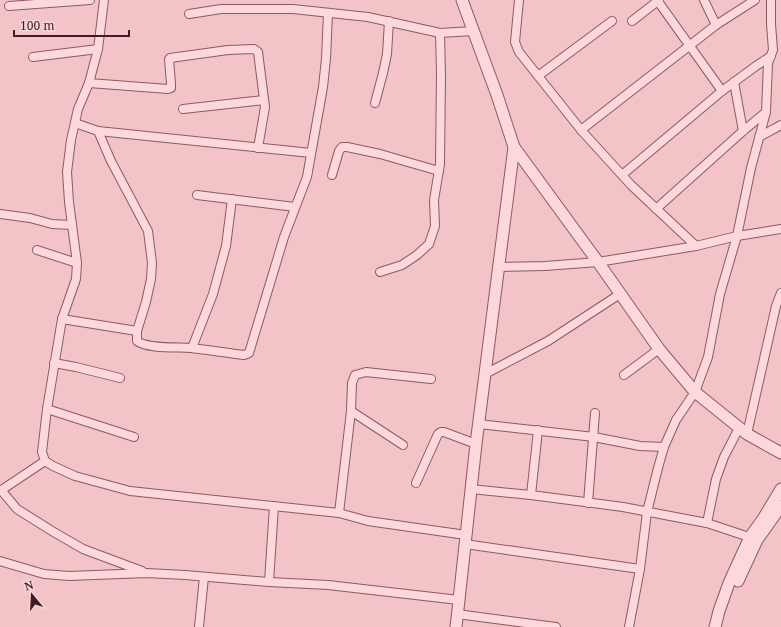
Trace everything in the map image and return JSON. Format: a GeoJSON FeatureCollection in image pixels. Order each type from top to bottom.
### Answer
{"type":"FeatureCollection","features":[{"type":"Feature","properties":{"kind":"street"},"geometry":{"type":"LineString","coordinates":[[9,6],[90,0]]}},
{"type":"Feature","properties":{"kind":"street"},"geometry":{"type":"LineString","coordinates":[[104,0],[98,49],[89,83],[78,109],[71,140],[67,172],[69,202],[77,263],[76,279],[62,319],[54,363],[42,452],[45,461],[53,466],[91,482],[130,491],[339,513],[368,521],[466,540],[640,569]]}},
{"type":"Feature","properties":{"kind":"street"},"geometry":{"type":"LineString","coordinates":[[462,0],[514,147],[659,349],[695,392],[743,431],[781,452]]}},
{"type":"Feature","properties":{"kind":"street"},"geometry":{"type":"LineString","coordinates":[[519,0],[515,42],[519,52],[581,130],[622,175],[696,246]]}},
{"type":"Feature","properties":{"kind":"street"},"geometry":{"type":"LineString","coordinates":[[632,21],[658,0],[722,91]]}},
{"type":"Feature","properties":{"kind":"street"},"geometry":{"type":"LineString","coordinates":[[704,0],[716,25]]}},
{"type":"Feature","properties":{"kind":"street"},"geometry":{"type":"LineString","coordinates":[[581,130],[689,45],[716,25],[755,0]]}},
{"type":"Feature","properties":{"kind":"street"},"geometry":{"type":"LineString","coordinates":[[629,627],[640,569],[647,512],[664,447],[676,420],[695,392],[708,357],[720,294],[737,236],[751,168],[766,112],[768,63],[773,50],[771,0]]}},
{"type":"Feature","properties":{"kind":"street"},"geometry":{"type":"LineString","coordinates":[[189,14],[221,9],[293,9],[368,17],[440,33],[473,31]]}},
{"type":"Feature","properties":{"kind":"street"},"geometry":{"type":"LineString","coordinates":[[98,131],[111,161],[148,231],[152,263],[151,279],[137,331],[137,341],[140,344],[149,346],[192,348],[244,355],[249,353],[284,237],[307,177],[323,87],[328,13]]}},
{"type":"Feature","properties":{"kind":"street"},"geometry":{"type":"LineString","coordinates":[[538,76],[612,20]]}},
{"type":"Feature","properties":{"kind":"street"},"geometry":{"type":"LineString","coordinates":[[375,103],[383,73],[389,21]]}},
{"type":"Feature","properties":{"kind":"street"},"geometry":{"type":"LineString","coordinates":[[380,272],[402,265],[418,255],[429,244],[435,226],[434,200],[440,164],[440,33]]}},
{"type":"Feature","properties":{"kind":"street"},"geometry":{"type":"LineString","coordinates":[[32,57],[98,49]]}},
{"type":"Feature","properties":{"kind":"street"},"geometry":{"type":"LineString","coordinates":[[89,83],[168,89],[171,88],[170,58],[228,50],[254,49],[258,52],[265,107],[258,148]]}},
{"type":"Feature","properties":{"kind":"street"},"geometry":{"type":"LineString","coordinates":[[622,175],[722,91],[771,56]]}},
{"type":"Feature","properties":{"kind":"street"},"geometry":{"type":"LineString","coordinates":[[734,82],[743,131]]}},
{"type":"Feature","properties":{"kind":"street"},"geometry":{"type":"LineString","coordinates":[[182,109],[264,100]]}},
{"type":"Feature","properties":{"kind":"street"},"geometry":{"type":"LineString","coordinates":[[656,209],[766,112]]}},
{"type":"Feature","properties":{"kind":"street"},"geometry":{"type":"LineString","coordinates":[[75,123],[98,131],[311,153]]}},
{"type":"Feature","properties":{"kind":"street"},"geometry":{"type":"LineString","coordinates":[[759,137],[781,125]]}},
{"type":"Feature","properties":{"kind":"street"},"geometry":{"type":"LineString","coordinates":[[332,175],[339,151],[342,147],[380,154],[439,171]]}},
{"type":"Feature","properties":{"kind":"street"},"geometry":{"type":"LineString","coordinates":[[456,627],[478,424],[514,147]]}},
{"type":"Feature","properties":{"kind":"street"},"geometry":{"type":"LineString","coordinates":[[197,195],[295,207]]}},
{"type":"Feature","properties":{"kind":"street"},"geometry":{"type":"LineString","coordinates":[[192,348],[213,294],[226,246],[232,199]]}},
{"type":"Feature","properties":{"kind":"street"},"geometry":{"type":"LineString","coordinates":[[0,214],[30,218],[52,224],[72,225]]}},
{"type":"Feature","properties":{"kind":"street"},"geometry":{"type":"LineString","coordinates":[[498,267],[545,266],[598,262],[696,246],[737,236],[781,229]]}},
{"type":"Feature","properties":{"kind":"street"},"geometry":{"type":"LineString","coordinates":[[37,250],[77,263]]}},
{"type":"Feature","properties":{"kind":"street"},"geometry":{"type":"LineString","coordinates":[[707,523],[716,479],[724,457],[743,431],[779,307],[781,293]]}},
{"type":"Feature","properties":{"kind":"street"},"geometry":{"type":"LineString","coordinates":[[485,374],[548,341],[620,294]]}},
{"type":"Feature","properties":{"kind":"street"},"geometry":{"type":"LineString","coordinates":[[62,319],[137,331]]}},
{"type":"Feature","properties":{"kind":"street"},"geometry":{"type":"LineString","coordinates":[[624,375],[659,349]]}},
{"type":"Feature","properties":{"kind":"street"},"geometry":{"type":"LineString","coordinates":[[54,363],[120,378]]}},
{"type":"Feature","properties":{"kind":"street"},"geometry":{"type":"LineString","coordinates":[[339,513],[351,410],[352,383],[355,374],[366,372],[431,379]]}},
{"type":"Feature","properties":{"kind":"street"},"geometry":{"type":"LineString","coordinates":[[47,409],[134,437]]}},
{"type":"Feature","properties":{"kind":"street"},"geometry":{"type":"LineString","coordinates":[[351,410],[403,445]]}},
{"type":"Feature","properties":{"kind":"street"},"geometry":{"type":"LineString","coordinates":[[588,503],[595,413]]}},
{"type":"Feature","properties":{"kind":"street"},"geometry":{"type":"LineString","coordinates":[[478,424],[594,436],[640,446],[664,447]]}},
{"type":"Feature","properties":{"kind":"street"},"geometry":{"type":"LineString","coordinates":[[531,495],[538,430]]}},
{"type":"Feature","properties":{"kind":"street"},"geometry":{"type":"LineString","coordinates":[[416,483],[438,434],[441,432],[476,444]]}},
{"type":"Feature","properties":{"kind":"street"},"geometry":{"type":"LineString","coordinates":[[45,461],[0,490],[17,509],[83,549],[147,573]]}},
{"type":"Feature","properties":{"kind":"street"},"geometry":{"type":"LineString","coordinates":[[471,488],[623,507],[707,523],[754,538]]}},
{"type":"Feature","properties":{"kind":"street"},"geometry":{"type":"LineString","coordinates":[[715,627],[729,583],[763,519],[781,489]]}},
{"type":"Feature","properties":{"kind":"street"},"geometry":{"type":"LineString","coordinates":[[269,582],[274,506]]}},
{"type":"Feature","properties":{"kind":"street"},"geometry":{"type":"LineString","coordinates":[[722,627],[730,599],[754,538],[781,506]]}},
{"type":"Feature","properties":{"kind":"street"},"geometry":{"type":"LineString","coordinates":[[0,561],[44,574],[70,576],[147,573],[185,575],[328,585],[460,600]]}},
{"type":"Feature","properties":{"kind":"street"},"geometry":{"type":"LineString","coordinates":[[199,627],[204,577]]}},
{"type":"Feature","properties":{"kind":"street"},"geometry":{"type":"LineString","coordinates":[[457,614],[556,627]]}}]}
